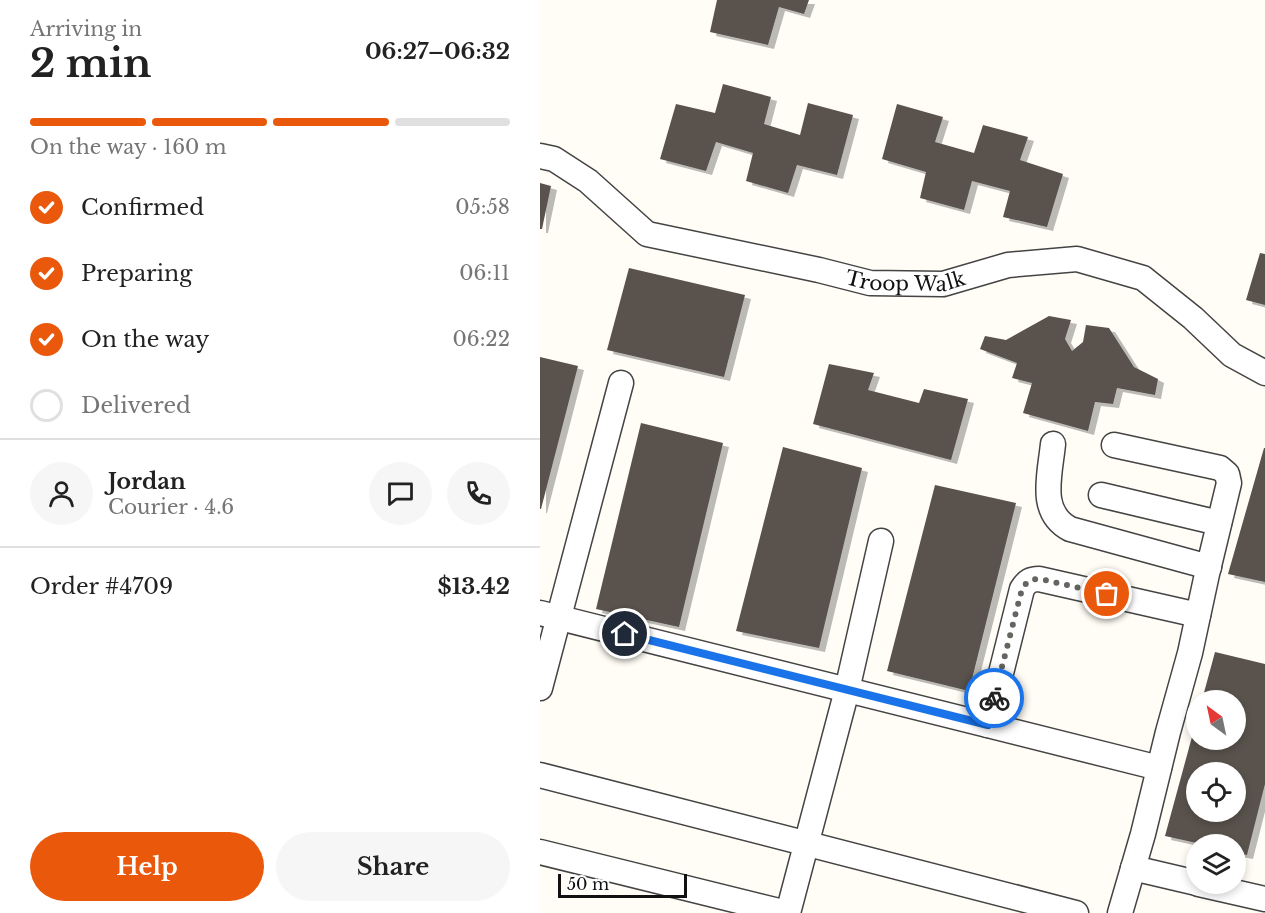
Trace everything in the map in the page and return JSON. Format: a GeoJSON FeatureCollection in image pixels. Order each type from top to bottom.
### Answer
{"type":"FeatureCollection","features":[{"type":"Feature","properties":{"kind":"street","name":"Troop Walk"},"geometry":{"type":"LineString","coordinates":[[540,156],[555,159],[588,181],[647,234],[870,283],[943,284],[1008,265],[1077,259],[1143,278],[1193,318],[1232,355],[1265,373]]}},
{"type":"Feature","properties":{"kind":"street"},"geometry":{"type":"LineString","coordinates":[[540,688],[549,615],[621,383]]}},
{"type":"Feature","properties":{"kind":"street"},"geometry":{"type":"LineString","coordinates":[[1053,444],[1048,493],[1054,516],[1061,524],[1070,529],[1209,567]]}},
{"type":"Feature","properties":{"kind":"street"},"geometry":{"type":"LineString","coordinates":[[1114,445],[1220,468],[1227,474],[1229,483],[1190,652],[1120,913]]}},
{"type":"Feature","properties":{"kind":"street"},"geometry":{"type":"LineString","coordinates":[[1101,495],[1219,523]]}},
{"type":"Feature","properties":{"kind":"street"},"geometry":{"type":"LineString","coordinates":[[540,852],[788,913],[848,690],[881,541]]}},
{"type":"Feature","properties":{"kind":"street"},"geometry":{"type":"LineString","coordinates":[[988,725],[1022,589],[1025,583],[1032,579],[1198,615]]}},
{"type":"Feature","properties":{"kind":"street"},"geometry":{"type":"LineString","coordinates":[[549,615],[1159,768]]}},
{"type":"Feature","properties":{"kind":"street"},"geometry":{"type":"LineString","coordinates":[[540,775],[1076,913]]}},
{"type":"Feature","properties":{"kind":"street"},"geometry":{"type":"LineString","coordinates":[[1133,868],[1186,880]]}},
{"type":"Feature","properties":{"kind":"street"},"geometry":{"type":"LineString","coordinates":[[1244,894],[1265,899]]}},
{"type":"Feature","properties":{"kind":"building"},"geometry":{"type":"Polygon","coordinates":[[[717,0],[809,0],[804,14],[779,7],[768,45],[710,32],[717,0]]]}},
{"type":"Feature","properties":{"kind":"building"},"geometry":{"type":"Polygon","coordinates":[[[723,84],[771,97],[764,124],[800,135],[808,103],[853,115],[837,175],[797,165],[788,193],[746,181],[753,153],[716,142],[706,171],[660,159],[676,104],[715,113],[723,84]]]}},
{"type":"Feature","properties":{"kind":"building"},"geometry":{"type":"Polygon","coordinates":[[[897,104],[943,117],[935,142],[974,153],[983,125],[1028,137],[1020,160],[1063,174],[1047,227],[1003,217],[1010,191],[972,181],[964,210],[920,198],[926,172],[882,159],[897,104]]]}},
{"type":"Feature","properties":{"kind":"building"},"geometry":{"type":"Polygon","coordinates":[[[540,183],[551,186],[542,229],[540,229],[540,183]]]}},
{"type":"Feature","properties":{"kind":"building"},"geometry":{"type":"Polygon","coordinates":[[[1260,253],[1265,254],[1265,305],[1246,300],[1260,253]]]}},
{"type":"Feature","properties":{"kind":"building"},"geometry":{"type":"Polygon","coordinates":[[[629,268],[745,295],[724,377],[607,350],[629,268]]]}},
{"type":"Feature","properties":{"kind":"building"},"geometry":{"type":"Polygon","coordinates":[[[1049,316],[1071,320],[1065,339],[1072,351],[1083,342],[1086,325],[1109,328],[1134,367],[1158,379],[1155,395],[1117,388],[1113,404],[1095,402],[1088,431],[1023,413],[1032,383],[1012,378],[1017,363],[980,349],[985,336],[1006,340],[1049,316]]]}},
{"type":"Feature","properties":{"kind":"building"},"geometry":{"type":"Polygon","coordinates":[[[540,357],[578,366],[541,509],[540,509],[540,357]]]}},
{"type":"Feature","properties":{"kind":"building"},"geometry":{"type":"Polygon","coordinates":[[[829,364],[874,373],[868,390],[919,403],[924,389],[968,399],[951,460],[813,424],[829,364]]]}},
{"type":"Feature","properties":{"kind":"building"},"geometry":{"type":"Polygon","coordinates":[[[641,423],[723,443],[679,627],[596,609],[641,423]]]}},
{"type":"Feature","properties":{"kind":"building"},"geometry":{"type":"Polygon","coordinates":[[[783,447],[862,468],[819,648],[736,631],[783,447]]]}},
{"type":"Feature","properties":{"kind":"building"},"geometry":{"type":"Polygon","coordinates":[[[1265,448],[1265,582],[1228,574],[1265,448]]]}},
{"type":"Feature","properties":{"kind":"building"},"geometry":{"type":"Polygon","coordinates":[[[935,485],[1016,503],[969,691],[887,671],[935,485]]]}},
{"type":"Feature","properties":{"kind":"building"},"geometry":{"type":"Polygon","coordinates":[[[1215,652],[1265,664],[1265,784],[1247,855],[1246,834],[1186,834],[1186,841],[1165,836],[1188,750],[1246,750],[1246,690],[1205,690],[1215,652]]]}},
{"type":"Feature","properties":{"kind":"way so far"},"geometry":{"type":"LineString","coordinates":[[994,698],[1025,583],[1032,579],[1040,579],[1107,594]]}},
{"type":"Feature","properties":{"kind":"route"},"geometry":{"type":"LineString","coordinates":[[625,634],[988,725],[994,698]]}}]}
